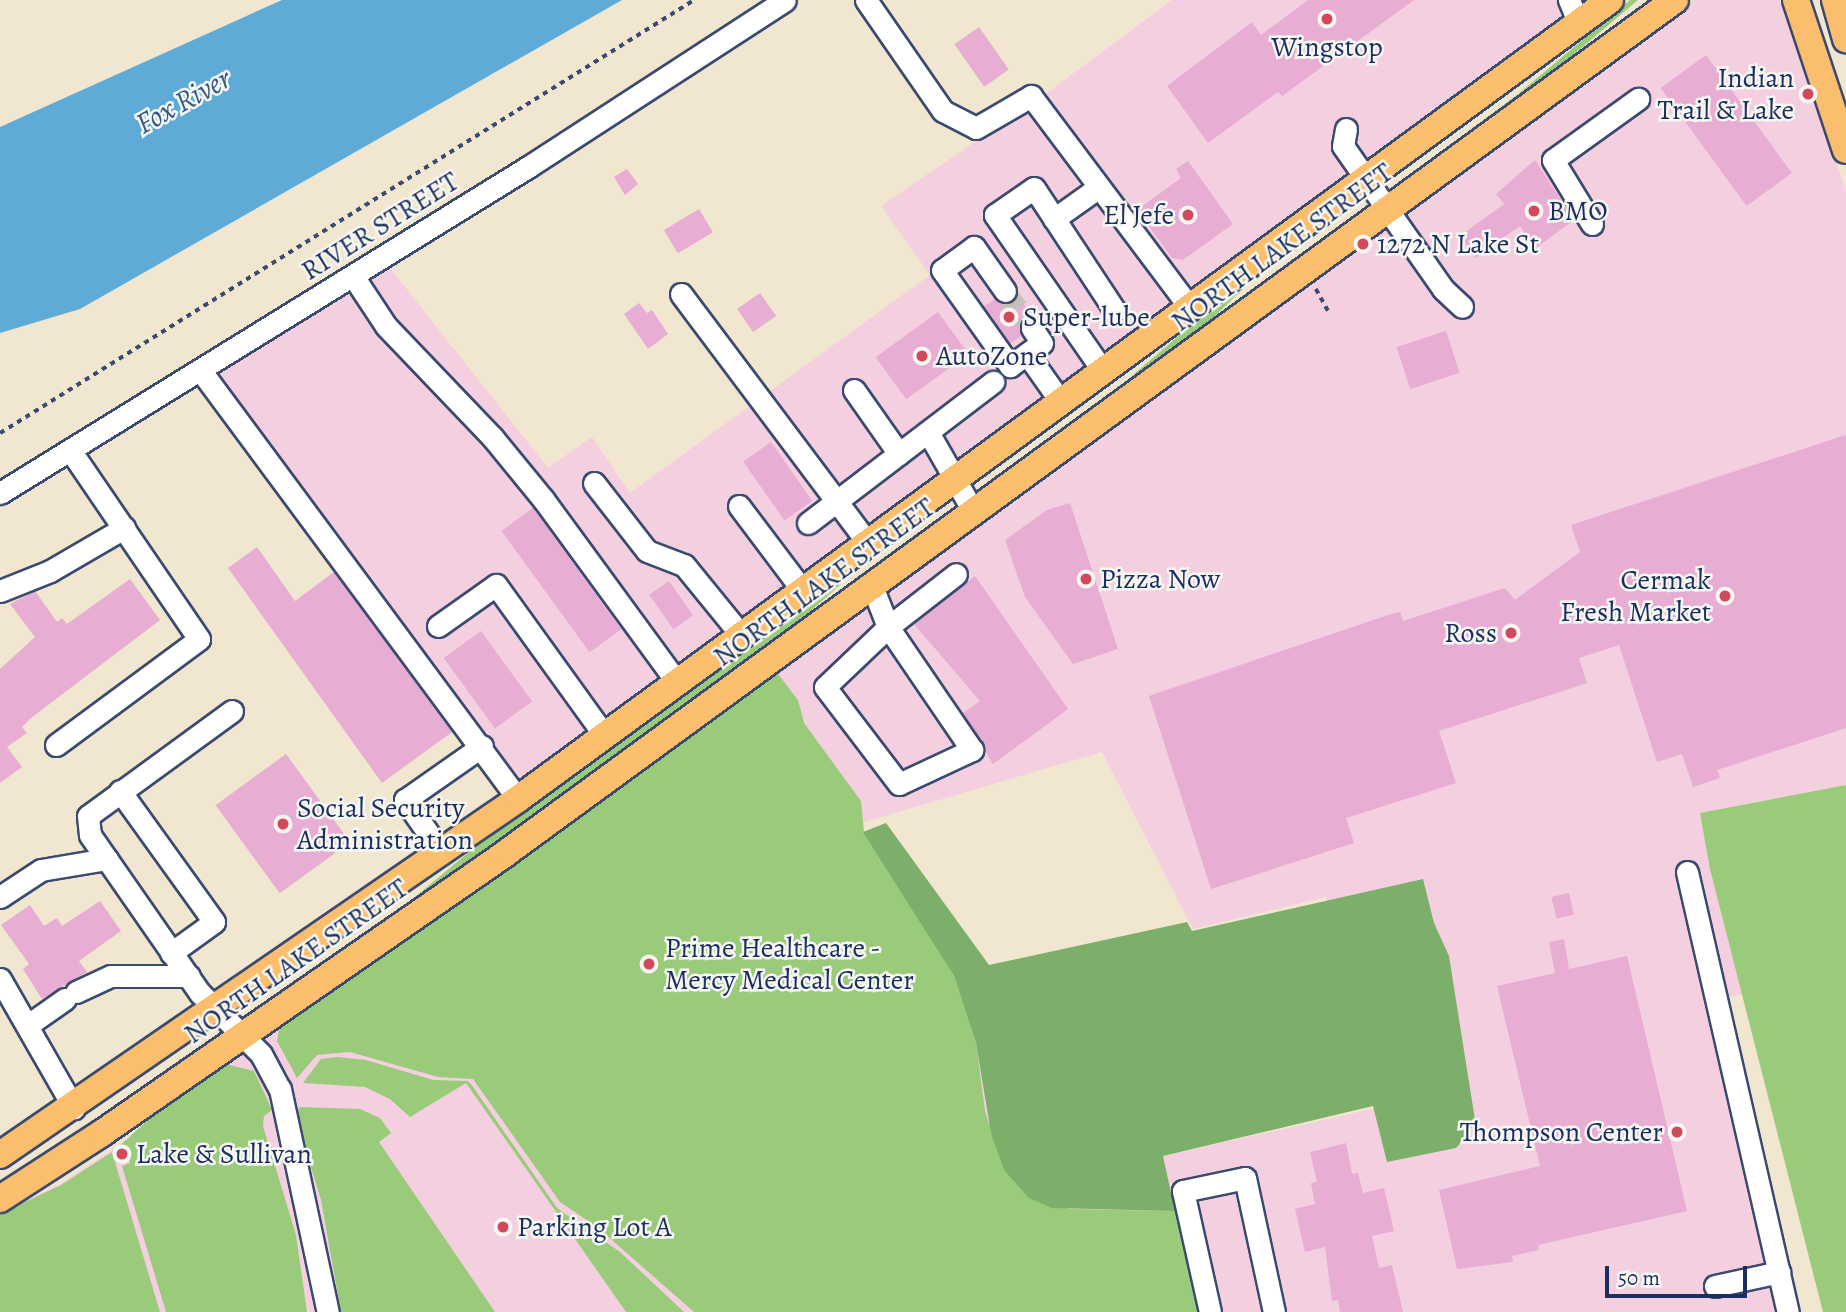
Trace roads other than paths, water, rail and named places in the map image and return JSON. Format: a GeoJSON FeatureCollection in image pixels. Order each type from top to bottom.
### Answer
{"type":"FeatureCollection","features":[{"type":"Feature","properties":{"kind":"main road","name":"NORTH LAKE STREET"},"geometry":{"type":"LineString","coordinates":[[0,1199],[243,1036],[485,868],[1675,0]]}},
{"type":"Feature","properties":{"kind":"main road"},"geometry":{"type":"LineString","coordinates":[[1796,0],[1846,150]]}},
{"type":"Feature","properties":{"kind":"main road"},"geometry":{"type":"LineString","coordinates":[[1835,0],[1846,39]]}},
{"type":"Feature","properties":{"kind":"main road","name":"NORTH LAKE STREET"},"geometry":{"type":"LineString","coordinates":[[0,1155],[217,1010],[518,799],[1366,178],[1574,12],[1604,1]]}},
{"type":"Feature","properties":{"kind":"street","name":"RIVER STREET"},"geometry":{"type":"LineString","coordinates":[[0,493],[354,276],[785,0]]}},
{"type":"Feature","properties":{"kind":"street"},"geometry":{"type":"LineString","coordinates":[[866,0],[943,111],[976,128],[1031,96],[1189,308]]}},
{"type":"Feature","properties":{"kind":"street"},"geometry":{"type":"LineString","coordinates":[[1592,224],[1553,160],[1638,99]]}},
{"type":"Feature","properties":{"kind":"street"},"geometry":{"type":"LineString","coordinates":[[1346,130],[1343,146],[1443,289],[1462,306]]}},
{"type":"Feature","properties":{"kind":"street"},"geometry":{"type":"LineString","coordinates":[[1054,219],[1099,187]]}},
{"type":"Feature","properties":{"kind":"street"},"geometry":{"type":"LineString","coordinates":[[1103,371],[995,215],[1034,188],[1115,311]]}},
{"type":"Feature","properties":{"kind":"street"},"geometry":{"type":"LineString","coordinates":[[1001,294],[974,247],[942,270],[1010,366],[1029,342],[1061,402]]}},
{"type":"Feature","properties":{"kind":"street"},"geometry":{"type":"LineString","coordinates":[[354,276],[386,326],[493,438],[543,499],[677,682]]}},
{"type":"Feature","properties":{"kind":"street"},"geometry":{"type":"LineString","coordinates":[[681,294],[868,543]]}},
{"type":"Feature","properties":{"kind":"street"},"geometry":{"type":"LineString","coordinates":[[201,371],[482,746],[518,799]]}},
{"type":"Feature","properties":{"kind":"street"},"geometry":{"type":"LineString","coordinates":[[808,523],[993,382]]}},
{"type":"Feature","properties":{"kind":"street"},"geometry":{"type":"LineString","coordinates":[[854,390],[899,454]]}},
{"type":"Feature","properties":{"kind":"street"},"geometry":{"type":"LineString","coordinates":[[928,432],[973,511]]}},
{"type":"Feature","properties":{"kind":"street"},"geometry":{"type":"LineString","coordinates":[[56,745],[200,639],[70,450]]}},
{"type":"Feature","properties":{"kind":"street"},"geometry":{"type":"LineString","coordinates":[[594,483],[647,551],[684,565],[741,635]]}},
{"type":"Feature","properties":{"kind":"street"},"geometry":{"type":"LineString","coordinates":[[739,506],[803,591]]}},
{"type":"Feature","properties":{"kind":"street"},"geometry":{"type":"LineString","coordinates":[[0,591],[50,571],[124,528]]}},
{"type":"Feature","properties":{"kind":"street"},"geometry":{"type":"LineString","coordinates":[[872,586],[888,627],[972,750],[899,784],[825,687],[888,627],[956,575]]}},
{"type":"Feature","properties":{"kind":"street"},"geometry":{"type":"LineString","coordinates":[[438,626],[496,585],[604,736]]}},
{"type":"Feature","properties":{"kind":"street"},"geometry":{"type":"LineString","coordinates":[[232,711],[88,816],[90,835],[171,953],[217,1010],[261,1054],[281,1089],[328,1312]]}},
{"type":"Feature","properties":{"kind":"street"},"geometry":{"type":"LineString","coordinates":[[442,853],[405,800],[482,746]]}},
{"type":"Feature","properties":{"kind":"street"},"geometry":{"type":"LineString","coordinates":[[120,791],[214,922],[171,953]]}},
{"type":"Feature","properties":{"kind":"street"},"geometry":{"type":"LineString","coordinates":[[0,897],[41,870],[107,859]]}},
{"type":"Feature","properties":{"kind":"street"},"geometry":{"type":"LineString","coordinates":[[1687,872],[1788,1312]]}},
{"type":"Feature","properties":{"kind":"street"},"geometry":{"type":"LineString","coordinates":[[28,1025],[71,995],[111,975],[189,976]]}},
{"type":"Feature","properties":{"kind":"street"},"geometry":{"type":"LineString","coordinates":[[0,979],[74,1108]]}},
{"type":"Feature","properties":{"kind":"street"},"geometry":{"type":"LineString","coordinates":[[1210,1312],[1183,1191],[1245,1178],[1273,1312]]}},
{"type":"Feature","properties":{"kind":"street"},"geometry":{"type":"LineString","coordinates":[[1715,1286],[1779,1272]]}},
{"type":"Feature","properties":{"kind":"water","name":"Fox River"},"geometry":{"type":"Polygon","coordinates":[[[282,0],[622,0],[80,309],[0,333],[0,127],[282,0]]]}},
{"type":"Feature","properties":{"kind":"tunnel"},"geometry":{"type":"LineString","coordinates":[[1005,291],[1032,328]]}},
{"type":"Feature","properties":{"kind":"place","name":"Wingstop"},"geometry":{"type":"Point","coordinates":[1327,19]}},
{"type":"Feature","properties":{"kind":"place","name":"Indian Trail & Lake"},"geometry":{"type":"Point","coordinates":[1808,94]}},
{"type":"Feature","properties":{"kind":"place","name":"BMO"},"geometry":{"type":"Point","coordinates":[1534,211]}},
{"type":"Feature","properties":{"kind":"place","name":"El Jefe"},"geometry":{"type":"Point","coordinates":[1188,215]}},
{"type":"Feature","properties":{"kind":"place","name":"1272 N Lake St"},"geometry":{"type":"Point","coordinates":[1363,244]}},
{"type":"Feature","properties":{"kind":"place","name":"Super-lube"},"geometry":{"type":"Point","coordinates":[1009,317]}},
{"type":"Feature","properties":{"kind":"place","name":"AutoZone"},"geometry":{"type":"Point","coordinates":[922,356]}},
{"type":"Feature","properties":{"kind":"place","name":"Pizza Now"},"geometry":{"type":"Point","coordinates":[1086,579]}},
{"type":"Feature","properties":{"kind":"place","name":"Cermak Fresh Market"},"geometry":{"type":"Point","coordinates":[1725,596]}},
{"type":"Feature","properties":{"kind":"place","name":"Ross"},"geometry":{"type":"Point","coordinates":[1511,633]}},
{"type":"Feature","properties":{"kind":"place","name":"Social Security Administration"},"geometry":{"type":"Point","coordinates":[283,824]}},
{"type":"Feature","properties":{"kind":"place","name":"Prime Healthcare - Mercy Medical Center"},"geometry":{"type":"Point","coordinates":[649,964]}},
{"type":"Feature","properties":{"kind":"place","name":"Thompson Center"},"geometry":{"type":"Point","coordinates":[1677,1132]}},
{"type":"Feature","properties":{"kind":"place","name":"Lake & Sullivan"},"geometry":{"type":"Point","coordinates":[122,1154]}},
{"type":"Feature","properties":{"kind":"place","name":"Parking Lot A"},"geometry":{"type":"Point","coordinates":[503,1227]}}]}
